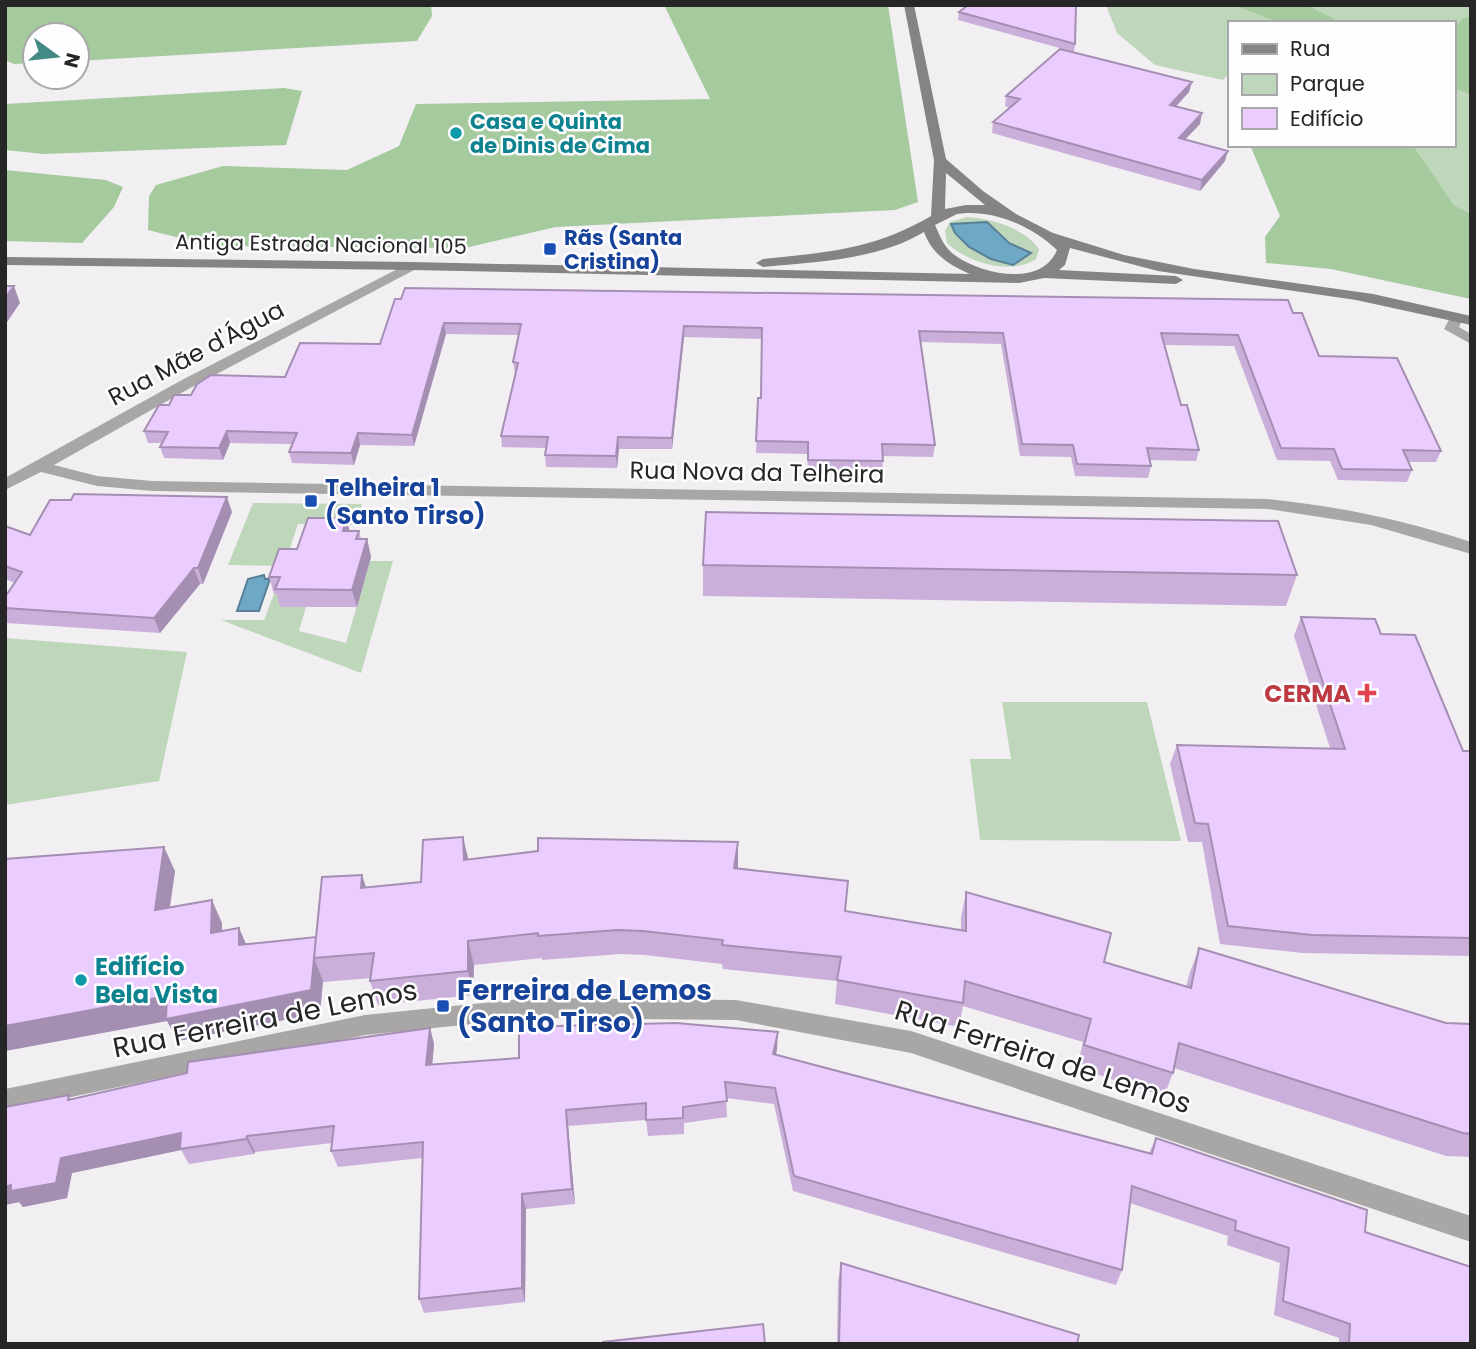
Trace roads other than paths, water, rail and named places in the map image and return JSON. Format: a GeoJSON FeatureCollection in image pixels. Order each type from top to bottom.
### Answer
{"type":"FeatureCollection","features":[{"type":"Feature","properties":{"kind":"main road"},"geometry":{"type":"LineString","coordinates":[[909,5],[940,160],[930,238],[942,254],[960,265],[984,274],[1019,279],[1043,274],[1056,268],[1063,260],[1063,249],[1052,237]]}},
{"type":"Feature","properties":{"kind":"main road"},"geometry":{"type":"LineString","coordinates":[[940,160],[969,188],[1004,212],[1080,248],[1155,266],[1345,294],[1464,319]]}},
{"type":"Feature","properties":{"kind":"main road","name":"Antiga Estrada Nacional 105"},"geometry":{"type":"LineString","coordinates":[[636,271],[752,264],[846,254],[898,240],[965,208],[1004,212]]}},
{"type":"Feature","properties":{"kind":"main road","name":"Antiga Estrada Nacional 105"},"geometry":{"type":"LineString","coordinates":[[5,261],[411,266],[1019,279]]}},
{"type":"Feature","properties":{"kind":"main road"},"geometry":{"type":"LineString","coordinates":[[1043,274],[1275,284]]}},
{"type":"Feature","properties":{"kind":"street","name":"Rua Mãe d'Água"},"geometry":{"type":"LineString","coordinates":[[5,485],[411,266]]}},
{"type":"Feature","properties":{"kind":"street"},"geometry":{"type":"LineString","coordinates":[[1464,319],[1451,329],[1471,340]]}},
{"type":"Feature","properties":{"kind":"street","name":"Rua Nova da Telheira"},"geometry":{"type":"LineString","coordinates":[[39,466],[97,481],[152,486],[1268,504],[1322,508],[1379,519],[1471,548]]}},
{"type":"Feature","properties":{"kind":"street","name":"Rua Ferreira de Lemos"},"geometry":{"type":"LineString","coordinates":[[5,1100],[365,1025],[531,1008],[736,1010],[911,1042],[1471,1229]]}},
{"type":"Feature","properties":{"kind":"water"},"geometry":{"type":"Polygon","coordinates":[[[987,222],[1009,243],[1031,253],[1013,265],[991,259],[969,247],[955,233],[951,224],[987,222]]]}},
{"type":"Feature","properties":{"kind":"water"},"geometry":{"type":"Polygon","coordinates":[[[264,575],[265,579],[270,579],[259,611],[237,611],[248,579],[264,575]]]}},
{"type":"Feature","properties":{"kind":"place","name":"Casa e Quinta de Dinis de Cima"},"geometry":{"type":"Point","coordinates":[456,133]}},
{"type":"Feature","properties":{"kind":"place","name":"Rãs (Santa Cristina)"},"geometry":{"type":"Point","coordinates":[550,249]}},
{"type":"Feature","properties":{"kind":"place","name":"Telheira 1 (Santo Tirso)"},"geometry":{"type":"Point","coordinates":[311,501]}},
{"type":"Feature","properties":{"kind":"place","name":"CERMA"},"geometry":{"type":"Point","coordinates":[1367,693]}},
{"type":"Feature","properties":{"kind":"place","name":"Edifício Bela Vista"},"geometry":{"type":"Point","coordinates":[81,980]}},
{"type":"Feature","properties":{"kind":"place","name":"Ferreira de Lemos (Santo Tirso)"},"geometry":{"type":"Point","coordinates":[443,1006]}}]}
